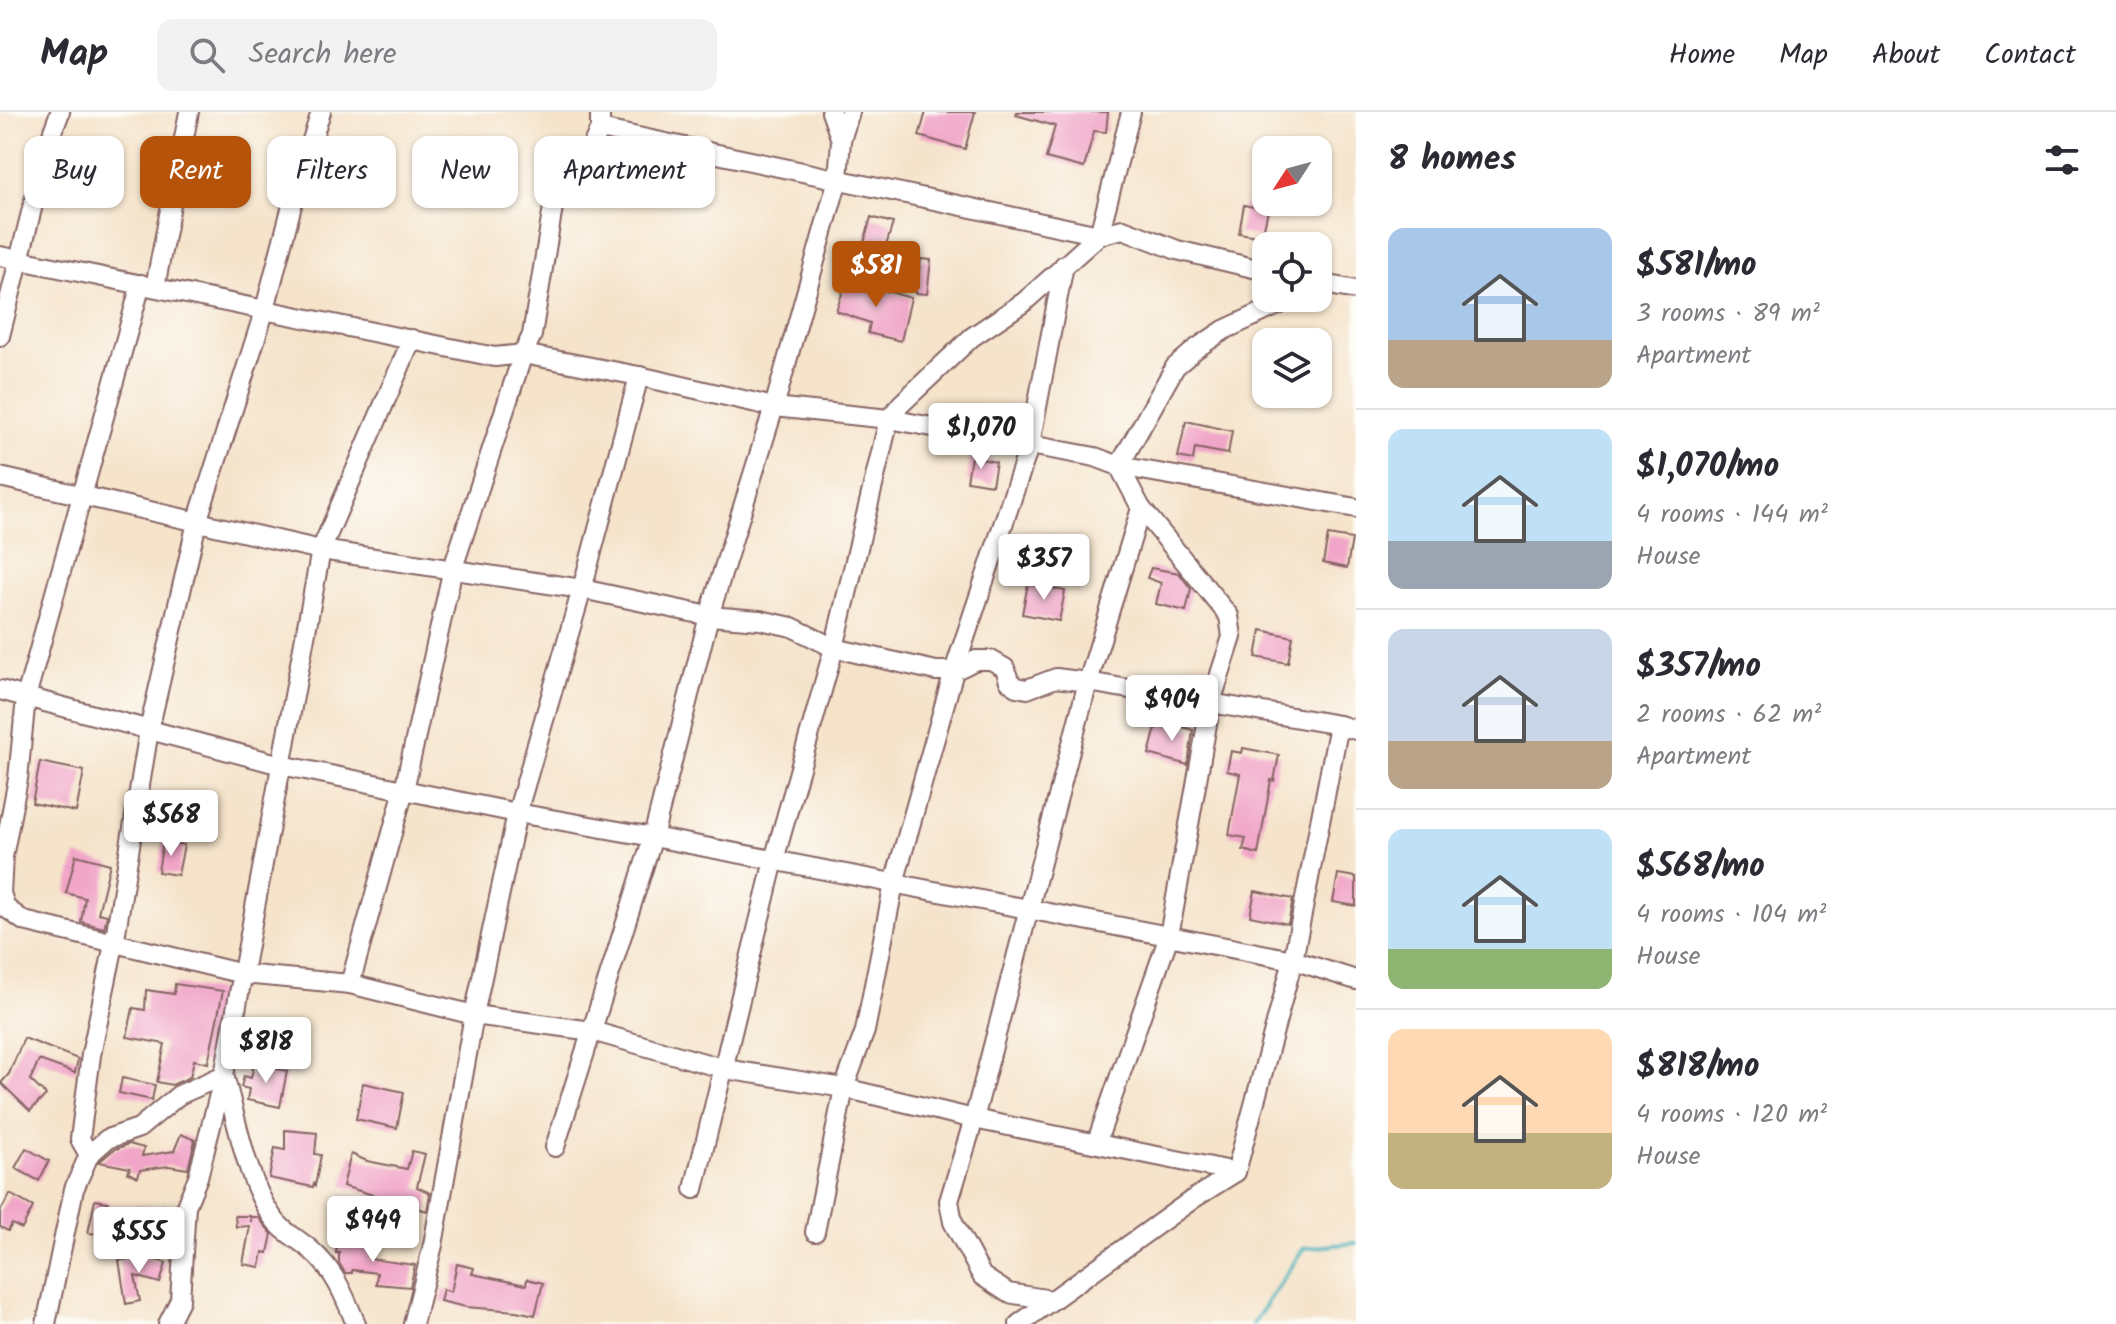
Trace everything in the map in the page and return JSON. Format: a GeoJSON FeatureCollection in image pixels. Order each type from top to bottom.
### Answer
{"type":"FeatureCollection","features":[{"type":"Feature","properties":{"kind":"street"},"geometry":{"type":"LineString","coordinates":[[0,336],[48,145],[60,112]]}},
{"type":"Feature","properties":{"kind":"street"},"geometry":{"type":"LineString","coordinates":[[189,112],[148,286],[26,697],[18,779],[3,857],[1,893],[6,908],[24,921],[243,974],[350,984],[474,1015],[592,1031],[725,1069],[844,1088],[974,1119],[1097,1141],[1236,1172]]}},
{"type":"Feature","properties":{"kind":"street"},"geometry":{"type":"LineString","coordinates":[[89,1155],[80,1139],[91,1055],[114,944],[149,730],[197,522],[265,309],[296,190],[321,112]]}},
{"type":"Feature","properties":{"kind":"street"},"geometry":{"type":"LineString","coordinates":[[831,112],[841,140]]}},
{"type":"Feature","properties":{"kind":"street"},"geometry":{"type":"LineString","coordinates":[[555,1147],[653,837],[709,616],[774,407],[838,179],[841,140],[850,112]]}},
{"type":"Feature","properties":{"kind":"street"},"geometry":{"type":"LineString","coordinates":[[1099,235],[1131,112]]}},
{"type":"Feature","properties":{"kind":"street"},"geometry":{"type":"LineString","coordinates":[[350,984],[404,790],[453,568],[523,354],[532,335],[553,207],[587,156],[600,121],[838,179],[1099,235]]}},
{"type":"Feature","properties":{"kind":"street"},"geometry":{"type":"LineString","coordinates":[[694,1189],[774,860],[834,648],[889,419],[972,337],[1024,302],[1099,235],[1123,229],[1177,250],[1252,268]]}},
{"type":"Feature","properties":{"kind":"street"},"geometry":{"type":"LineString","coordinates":[[0,256],[495,357],[523,354],[639,376],[774,407],[889,419],[1095,457],[1119,466],[1356,508]]}},
{"type":"Feature","properties":{"kind":"street"},"geometry":{"type":"LineString","coordinates":[[815,1232],[844,1088],[865,1031],[894,883],[954,671],[1030,444],[1064,264]]}},
{"type":"Feature","properties":{"kind":"street"},"geometry":{"type":"LineString","coordinates":[[1332,287],[1356,290]]}},
{"type":"Feature","properties":{"kind":"street"},"geometry":{"type":"LineString","coordinates":[[1119,466],[1175,367],[1224,330],[1263,312]]}},
{"type":"Feature","properties":{"kind":"street"},"geometry":{"type":"LineString","coordinates":[[168,1324],[180,1300],[186,1206],[198,1177],[224,1075],[321,550],[412,339]]}},
{"type":"Feature","properties":{"kind":"street"},"geometry":{"type":"LineString","coordinates":[[413,1324],[433,1245],[474,1015],[517,813],[639,376]]}},
{"type":"Feature","properties":{"kind":"street"},"geometry":{"type":"LineString","coordinates":[[1097,1141],[1169,936],[1211,702],[1232,637],[1229,616],[1141,508],[1119,466]]}},
{"type":"Feature","properties":{"kind":"street"},"geometry":{"type":"LineString","coordinates":[[0,477],[321,550],[582,589],[709,616],[760,620],[792,627],[834,648],[936,671],[954,671],[976,660],[991,660],[1005,668],[1009,681],[1016,687],[1027,689],[1056,678],[1348,727],[1293,960],[1236,1172],[1193,1199],[1019,1324]]}},
{"type":"Feature","properties":{"kind":"street"},"geometry":{"type":"LineString","coordinates":[[1052,1300],[1008,1293],[982,1276],[953,1222],[949,1201],[974,1119],[1088,682],[1141,508]]}},
{"type":"Feature","properties":{"kind":"street"},"geometry":{"type":"LineString","coordinates":[[0,690],[281,765],[517,813],[1293,960],[1356,980]]}},
{"type":"Feature","properties":{"kind":"street"},"geometry":{"type":"LineString","coordinates":[[46,1324],[74,1189],[89,1155],[107,1139],[139,1128],[179,1095],[224,1075]]}},
{"type":"Feature","properties":{"kind":"street"},"geometry":{"type":"LineString","coordinates":[[224,1075],[259,1195],[283,1231],[312,1250],[339,1282],[356,1324]]}},
{"type":"Feature","properties":{"kind":"building"},"geometry":{"type":"Polygon","coordinates":[[[926,112],[975,112],[965,149],[919,136],[926,112]]]}},
{"type":"Feature","properties":{"kind":"building"},"geometry":{"type":"Polygon","coordinates":[[[1017,112],[1108,112],[1106,132],[1094,131],[1084,168],[1046,158],[1055,126],[1016,115],[1017,112]]]}},
{"type":"Feature","properties":{"kind":"building"},"geometry":{"type":"Polygon","coordinates":[[[1244,205],[1252,207],[1252,216],[1267,216],[1263,232],[1252,232],[1252,235],[1239,233],[1244,205]]]}},
{"type":"Feature","properties":{"kind":"building"},"geometry":{"type":"Polygon","coordinates":[[[871,217],[893,223],[885,249],[864,243],[871,217]]]}},
{"type":"Feature","properties":{"kind":"building"},"geometry":{"type":"Polygon","coordinates":[[[921,259],[931,260],[927,294],[915,293],[921,259]]]}},
{"type":"Feature","properties":{"kind":"building"},"geometry":{"type":"Polygon","coordinates":[[[847,280],[911,298],[901,341],[868,333],[870,323],[836,311],[847,280]]]}},
{"type":"Feature","properties":{"kind":"building"},"geometry":{"type":"Polygon","coordinates":[[[1186,421],[1232,431],[1228,454],[1195,448],[1193,460],[1178,457],[1186,421]]]}},
{"type":"Feature","properties":{"kind":"building"},"geometry":{"type":"Polygon","coordinates":[[[971,457],[996,462],[992,485],[967,481],[971,457]]]}},
{"type":"Feature","properties":{"kind":"building"},"geometry":{"type":"Polygon","coordinates":[[[1328,535],[1352,539],[1347,568],[1323,563],[1328,535]]]}},
{"type":"Feature","properties":{"kind":"building"},"geometry":{"type":"Polygon","coordinates":[[[1151,568],[1179,573],[1191,589],[1186,611],[1156,604],[1161,583],[1147,578],[1151,568]]]}},
{"type":"Feature","properties":{"kind":"building"},"geometry":{"type":"Polygon","coordinates":[[[1028,584],[1065,591],[1059,621],[1022,614],[1028,584]]]}},
{"type":"Feature","properties":{"kind":"building"},"geometry":{"type":"Polygon","coordinates":[[[1261,630],[1293,637],[1288,663],[1256,657],[1261,630]]]}},
{"type":"Feature","properties":{"kind":"building"},"geometry":{"type":"Polygon","coordinates":[[[1158,720],[1193,730],[1188,765],[1149,754],[1158,720]]]}},
{"type":"Feature","properties":{"kind":"building"},"geometry":{"type":"Polygon","coordinates":[[[1243,748],[1279,755],[1274,781],[1271,780],[1258,854],[1243,850],[1246,838],[1229,835],[1240,774],[1227,771],[1231,751],[1242,753],[1243,748]]]}},
{"type":"Feature","properties":{"kind":"building"},"geometry":{"type":"Polygon","coordinates":[[[40,762],[84,771],[76,812],[32,803],[40,762]]]}},
{"type":"Feature","properties":{"kind":"building"},"geometry":{"type":"Polygon","coordinates":[[[163,841],[184,845],[178,875],[158,872],[163,841]]]}},
{"type":"Feature","properties":{"kind":"building"},"geometry":{"type":"Polygon","coordinates":[[[76,855],[110,864],[98,913],[107,915],[104,928],[81,922],[85,898],[66,893],[76,855]]]}},
{"type":"Feature","properties":{"kind":"building"},"geometry":{"type":"Polygon","coordinates":[[[1338,874],[1356,877],[1356,906],[1333,902],[1338,874]]]}},
{"type":"Feature","properties":{"kind":"building"},"geometry":{"type":"Polygon","coordinates":[[[1255,891],[1293,899],[1288,924],[1250,916],[1255,891]]]}},
{"type":"Feature","properties":{"kind":"building"},"geometry":{"type":"Polygon","coordinates":[[[175,984],[223,991],[208,1063],[194,1060],[190,1077],[172,1085],[157,1082],[165,1044],[127,1037],[133,1008],[145,1010],[146,990],[174,994],[175,984]]]}},
{"type":"Feature","properties":{"kind":"building"},"geometry":{"type":"Polygon","coordinates":[[[24,1038],[78,1059],[75,1073],[39,1060],[30,1080],[46,1095],[30,1111],[1,1083],[9,1074],[24,1038]]]}},
{"type":"Feature","properties":{"kind":"building"},"geometry":{"type":"Polygon","coordinates":[[[254,1064],[287,1071],[280,1107],[247,1100],[249,1089],[241,1087],[244,1076],[251,1078],[254,1064]]]}},
{"type":"Feature","properties":{"kind":"building"},"geometry":{"type":"Polygon","coordinates":[[[122,1078],[155,1085],[152,1100],[119,1093],[122,1078]]]}},
{"type":"Feature","properties":{"kind":"building"},"geometry":{"type":"Polygon","coordinates":[[[363,1083],[404,1092],[397,1128],[356,1119],[363,1083]]]}},
{"type":"Feature","properties":{"kind":"building"},"geometry":{"type":"Polygon","coordinates":[[[285,1130],[317,1133],[315,1154],[321,1155],[315,1186],[269,1178],[275,1148],[285,1150],[285,1130]]]}},
{"type":"Feature","properties":{"kind":"building"},"geometry":{"type":"Polygon","coordinates":[[[181,1134],[195,1140],[188,1169],[169,1166],[140,1170],[138,1177],[128,1173],[130,1168],[99,1162],[113,1150],[129,1144],[144,1148],[142,1156],[174,1151],[181,1134]]]}},
{"type":"Feature","properties":{"kind":"building"},"geometry":{"type":"Polygon","coordinates":[[[26,1148],[49,1161],[39,1181],[15,1168],[26,1148]]]}},
{"type":"Feature","properties":{"kind":"building"},"geometry":{"type":"Polygon","coordinates":[[[412,1151],[425,1154],[417,1187],[430,1193],[427,1211],[343,1186],[351,1154],[367,1161],[407,1169],[412,1151]]]}},
{"type":"Feature","properties":{"kind":"building"},"geometry":{"type":"Polygon","coordinates":[[[10,1194],[33,1207],[22,1229],[12,1224],[8,1231],[0,1227],[0,1212],[10,1194]]]}},
{"type":"Feature","properties":{"kind":"building"},"geometry":{"type":"Polygon","coordinates":[[[95,1200],[108,1202],[103,1234],[88,1233],[95,1200]]]}},
{"type":"Feature","properties":{"kind":"building"},"geometry":{"type":"Polygon","coordinates":[[[136,1205],[160,1209],[161,1205],[174,1206],[170,1237],[118,1235],[111,1229],[121,1216],[132,1225],[136,1205]]]}},
{"type":"Feature","properties":{"kind":"building"},"geometry":{"type":"Polygon","coordinates":[[[235,1216],[250,1216],[251,1222],[251,1217],[258,1217],[272,1234],[268,1253],[263,1252],[260,1267],[243,1264],[250,1226],[236,1227],[235,1216]]]}},
{"type":"Feature","properties":{"kind":"building"},"geometry":{"type":"Polygon","coordinates":[[[338,1239],[372,1243],[370,1259],[415,1265],[410,1287],[376,1284],[377,1273],[352,1270],[352,1273],[345,1273],[339,1263],[339,1253],[336,1253],[338,1239]]]}},
{"type":"Feature","properties":{"kind":"building"},"geometry":{"type":"Polygon","coordinates":[[[150,1258],[166,1263],[160,1283],[135,1276],[140,1301],[126,1304],[119,1260],[150,1258]]]}},
{"type":"Feature","properties":{"kind":"building"},"geometry":{"type":"Polygon","coordinates":[[[457,1264],[474,1268],[472,1274],[526,1285],[527,1279],[543,1283],[535,1315],[440,1301],[443,1289],[451,1292],[457,1264]]]}},
{"type":"Feature","properties":{"kind":"waterway"},"geometry":{"type":"LineString","coordinates":[[1253,1324],[1304,1248],[1356,1243]]}}]}
